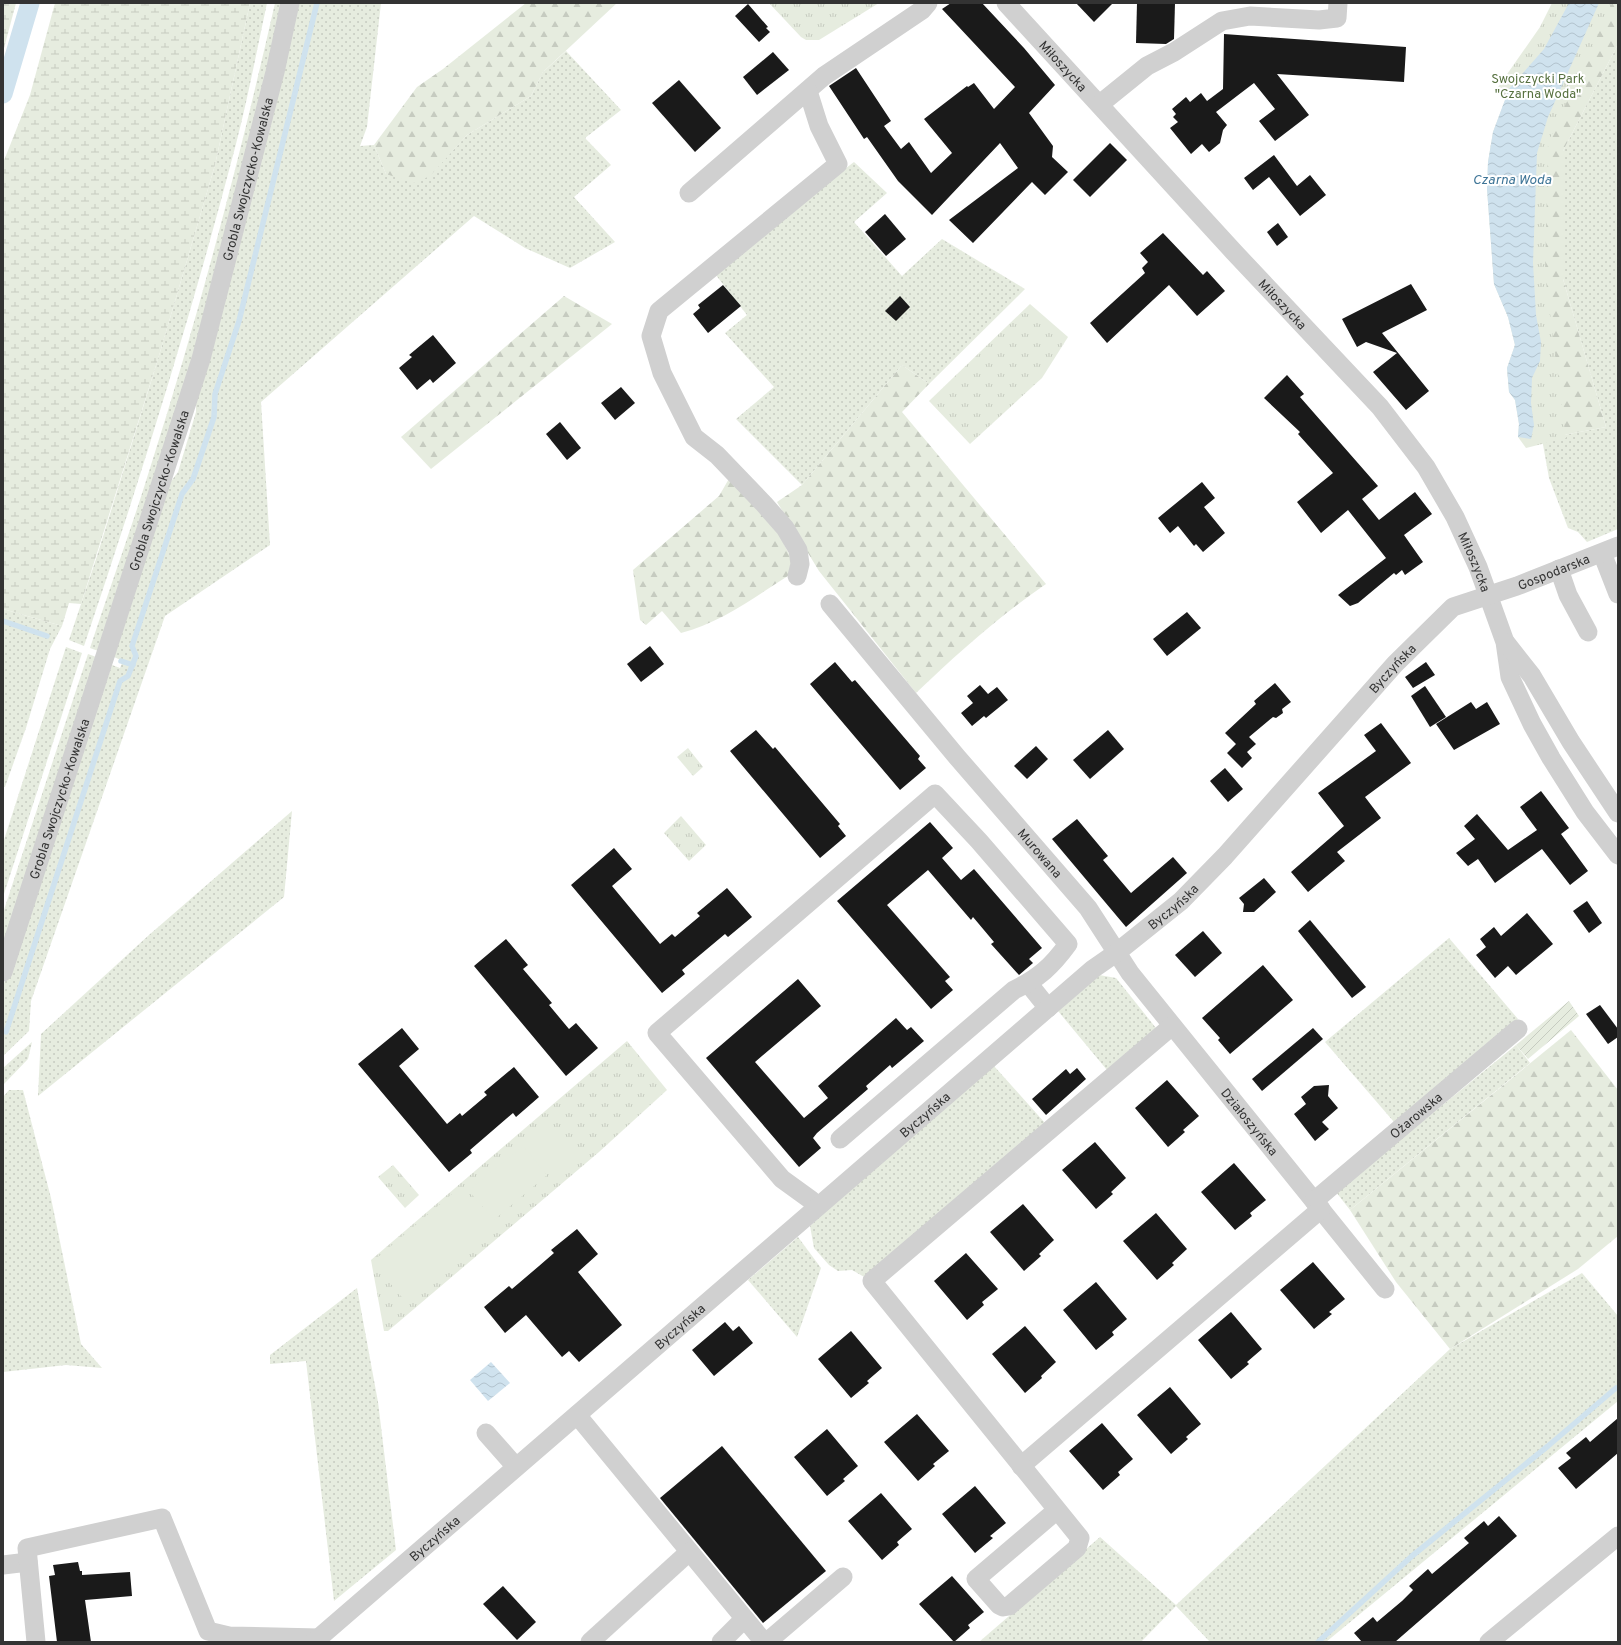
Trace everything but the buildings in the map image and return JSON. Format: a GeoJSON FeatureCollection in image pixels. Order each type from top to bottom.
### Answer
{"type":"FeatureCollection","features":[{"type":"Feature","properties":{"kind":"street","name":"Grobla Swojczycko-Kowalska"},"geometry":{"type":"LineString","coordinates":[[3,972],[201,359],[275,72],[290,3]]}},
{"type":"Feature","properties":{"kind":"street","name":"Miłoszycka"},"geometry":{"type":"LineString","coordinates":[[1006,3],[1100,104],[1241,260],[1385,413],[1426,467],[1455,517],[1478,567],[1506,642],[1510,677],[1532,724],[1551,758],[1585,812],[1618,855]]}},
{"type":"Feature","properties":{"kind":"street"},"geometry":{"type":"LineString","coordinates":[[1100,104],[1147,66],[1174,52],[1222,21],[1250,16],[1319,20],[1337,18],[1338,3]]}},
{"type":"Feature","properties":{"kind":"street"},"geometry":{"type":"LineString","coordinates":[[689,193],[824,76],[925,6]]}},
{"type":"Feature","properties":{"kind":"street"},"geometry":{"type":"LineString","coordinates":[[797,576],[800,564],[798,550],[785,528],[717,455],[694,437],[662,374],[651,336],[659,311],[838,164],[819,126],[808,91]]}},
{"type":"Feature","properties":{"kind":"street"},"geometry":{"type":"LineString","coordinates":[[1610,550],[1618,594]]}},
{"type":"Feature","properties":{"kind":"street","name":"Gospodarska"},"geometry":{"type":"LineString","coordinates":[[1488,595],[1517,586],[1610,550]]}},
{"type":"Feature","properties":{"kind":"street"},"geometry":{"type":"LineString","coordinates":[[1558,569],[1568,595],[1588,632]]}},
{"type":"Feature","properties":{"kind":"street","name":"Byczyńska"},"geometry":{"type":"LineString","coordinates":[[317,1640],[516,1467],[805,1220],[817,1207],[1048,1008],[1094,969],[1180,901],[1225,856],[1395,664],[1435,624],[1453,607],[1488,595]]}},
{"type":"Feature","properties":{"kind":"street","name":"Murowana"},"geometry":{"type":"LineString","coordinates":[[830,604],[957,757],[1088,908],[1116,953]]}},
{"type":"Feature","properties":{"kind":"street","name":"Miłoszycka"},"geometry":{"type":"LineString","coordinates":[[1506,642],[1532,676],[1571,742],[1618,813]]}},
{"type":"Feature","properties":{"kind":"street"},"geometry":{"type":"LineString","coordinates":[[817,1207],[811,1200],[782,1179],[657,1033],[935,794],[979,841],[1068,944],[1054,963],[1028,983],[1014,990],[840,1139]]}},
{"type":"Feature","properties":{"kind":"street","name":"Działoszyńska"},"geometry":{"type":"LineString","coordinates":[[1116,953],[1172,1026],[1385,1290]]}},
{"type":"Feature","properties":{"kind":"street"},"geometry":{"type":"LineString","coordinates":[[1028,983],[1048,1008]]}},
{"type":"Feature","properties":{"kind":"street"},"geometry":{"type":"LineString","coordinates":[[1057,1510],[976,1579],[999,1605],[1003,1607],[1010,1606],[1077,1548],[1080,1538],[872,1281],[1172,1026]]}},
{"type":"Feature","properties":{"kind":"street","name":"Ożarowska"},"geometry":{"type":"LineString","coordinates":[[1021,1466],[1518,1030]]}},
{"type":"Feature","properties":{"kind":"street"},"geometry":{"type":"LineString","coordinates":[[577,1415],[688,1552],[765,1642],[843,1577]]}},
{"type":"Feature","properties":{"kind":"street"},"geometry":{"type":"LineString","coordinates":[[486,1433],[516,1467]]}},
{"type":"Feature","properties":{"kind":"street"},"geometry":{"type":"LineString","coordinates":[[36,1642],[27,1548],[162,1518],[208,1631],[230,1636],[317,1640]]}},
{"type":"Feature","properties":{"kind":"street"},"geometry":{"type":"LineString","coordinates":[[1489,1642],[1618,1536]]}},
{"type":"Feature","properties":{"kind":"street"},"geometry":{"type":"LineString","coordinates":[[590,1642],[688,1552]]}},
{"type":"Feature","properties":{"kind":"street"},"geometry":{"type":"LineString","coordinates":[[3,1565],[28,1562]]}},
{"type":"Feature","properties":{"kind":"street"},"geometry":{"type":"LineString","coordinates":[[721,1642],[744,1619]]}},
{"type":"Feature","properties":{"kind":"green space"},"geometry":{"type":"Polygon","coordinates":[[[3,3],[16,3],[3,52],[3,3]]]}},
{"type":"Feature","properties":{"kind":"green space"},"geometry":{"type":"Polygon","coordinates":[[[55,3],[250,3],[215,165],[158,359],[81,604],[69,603],[62,626],[3,609],[3,163],[30,95],[55,3]]]}},
{"type":"Feature","properties":{"kind":"green space"},"geometry":{"type":"Polygon","coordinates":[[[250,3],[267,3],[236,144],[202,270],[164,396],[84,646],[69,640],[97,556],[158,359],[215,165],[250,3]]]}},
{"type":"Feature","properties":{"kind":"green space"},"geometry":{"type":"Polygon","coordinates":[[[275,3],[284,3],[187,391],[101,652],[90,648],[144,488],[186,351],[218,236],[248,119],[275,3]]]}},
{"type":"Feature","properties":{"kind":"green space"},"geometry":{"type":"Polygon","coordinates":[[[294,3],[381,3],[367,127],[360,146],[374,145],[386,174],[430,175],[467,135],[531,96],[543,72],[566,51],[621,110],[585,138],[611,165],[574,197],[615,242],[570,268],[525,248],[474,216],[261,402],[270,545],[165,616],[31,1001],[29,1031],[3,1056],[3,986],[112,665],[120,668],[123,661],[114,657],[166,488],[178,472],[196,412],[196,387],[294,3]]]}},
{"type":"Feature","properties":{"kind":"green space"},"geometry":{"type":"Polygon","coordinates":[[[526,3],[617,3],[543,72],[531,96],[467,135],[430,176],[414,183],[386,174],[374,145],[417,87],[443,69],[526,3]]]}},
{"type":"Feature","properties":{"kind":"green space"},"geometry":{"type":"Polygon","coordinates":[[[769,3],[879,3],[819,40],[806,40],[801,37],[769,3]]]}},
{"type":"Feature","properties":{"kind":"green space","name":"Czarna Woda"},"geometry":{"type":"Polygon","coordinates":[[[1552,3],[1612,3],[1548,143],[1545,274],[1566,438],[1526,448],[1518,437],[1519,424],[1515,400],[1509,392],[1507,368],[1515,345],[1508,317],[1494,284],[1487,189],[1488,162],[1493,132],[1506,98],[1496,90],[1540,27],[1552,3]]]}},
{"type":"Feature","properties":{"kind":"green space"},"geometry":{"type":"Polygon","coordinates":[[[1599,3],[1618,3],[1618,44],[1563,151],[1563,279],[1606,427],[1542,439],[1537,153],[1599,3]]]}},
{"type":"Feature","properties":{"kind":"green space"},"geometry":{"type":"Polygon","coordinates":[[[1618,44],[1618,529],[1587,542],[1578,532],[1568,528],[1549,478],[1542,439],[1606,427],[1563,279],[1563,151],[1618,44]]]}},
{"type":"Feature","properties":{"kind":"green space"},"geometry":{"type":"Polygon","coordinates":[[[854,162],[887,193],[854,222],[902,276],[942,239],[1025,289],[929,384],[902,365],[802,485],[736,419],[774,387],[725,333],[747,315],[712,270],[854,162]]]}},
{"type":"Feature","properties":{"kind":"green space"},"geometry":{"type":"Polygon","coordinates":[[[564,296],[612,324],[431,469],[401,437],[564,296]]]}},
{"type":"Feature","properties":{"kind":"green space"},"geometry":{"type":"Polygon","coordinates":[[[1030,304],[1068,337],[1042,378],[970,444],[929,401],[1030,304]]]}},
{"type":"Feature","properties":{"kind":"green space"},"geometry":{"type":"Polygon","coordinates":[[[902,365],[929,384],[902,412],[1046,584],[1011,609],[916,693],[819,571],[777,502],[802,485],[902,365]]]}},
{"type":"Feature","properties":{"kind":"green space"},"geometry":{"type":"Polygon","coordinates":[[[730,477],[771,518],[791,558],[791,574],[724,616],[696,628],[681,633],[662,611],[646,625],[640,620],[633,570],[719,496],[730,477]]]}},
{"type":"Feature","properties":{"kind":"green space"},"geometry":{"type":"Polygon","coordinates":[[[3,609],[62,626],[50,649],[26,728],[5,787],[3,787],[3,609]]]}},
{"type":"Feature","properties":{"kind":"green space"},"geometry":{"type":"Polygon","coordinates":[[[66,647],[82,653],[3,897],[3,843],[66,647]]]}},
{"type":"Feature","properties":{"kind":"green space"},"geometry":{"type":"Polygon","coordinates":[[[88,654],[99,658],[3,957],[3,913],[88,654]]]}},
{"type":"Feature","properties":{"kind":"green space"},"geometry":{"type":"Polygon","coordinates":[[[688,748],[703,767],[693,776],[677,757],[688,748]]]}},
{"type":"Feature","properties":{"kind":"green space"},"geometry":{"type":"Polygon","coordinates":[[[292,811],[284,897],[38,1096],[41,1034],[149,935],[292,811]]]}},
{"type":"Feature","properties":{"kind":"green space"},"geometry":{"type":"Polygon","coordinates":[[[681,816],[706,845],[689,861],[664,833],[681,816]]]}},
{"type":"Feature","properties":{"kind":"green space"},"geometry":{"type":"Polygon","coordinates":[[[1449,938],[1518,1019],[1394,1122],[1325,1042],[1449,938]]]}},
{"type":"Feature","properties":{"kind":"green space"},"geometry":{"type":"Polygon","coordinates":[[[1099,975],[1116,978],[1156,1028],[1107,1070],[1058,1011],[1099,975]]]}},
{"type":"Feature","properties":{"kind":"green space"},"geometry":{"type":"Polygon","coordinates":[[[1569,1001],[1579,1016],[1528,1059],[1516,1045],[1569,1001]]]}},
{"type":"Feature","properties":{"kind":"green space"},"geometry":{"type":"Polygon","coordinates":[[[1571,1030],[1618,1090],[1618,1236],[1578,1269],[1450,1349],[1396,1282],[1350,1210],[1571,1030]]]}},
{"type":"Feature","properties":{"kind":"green space"},"geometry":{"type":"Polygon","coordinates":[[[627,1041],[667,1090],[599,1152],[388,1331],[384,1331],[371,1260],[627,1041]]]}},
{"type":"Feature","properties":{"kind":"green space"},"geometry":{"type":"Polygon","coordinates":[[[32,1042],[28,1059],[3,1085],[3,1068],[32,1042]]]}},
{"type":"Feature","properties":{"kind":"green space"},"geometry":{"type":"Polygon","coordinates":[[[1516,1045],[1530,1063],[1350,1210],[1336,1192],[1516,1045]]]}},
{"type":"Feature","properties":{"kind":"green space"},"geometry":{"type":"Polygon","coordinates":[[[994,1066],[1045,1123],[866,1278],[852,1270],[838,1271],[829,1265],[814,1248],[810,1226],[994,1066]]]}},
{"type":"Feature","properties":{"kind":"green space"},"geometry":{"type":"Polygon","coordinates":[[[9,1090],[23,1090],[51,1198],[81,1344],[102,1368],[66,1365],[3,1372],[3,1097],[9,1090]]]}},
{"type":"Feature","properties":{"kind":"green space"},"geometry":{"type":"Polygon","coordinates":[[[547,1122],[577,1159],[554,1178],[523,1142],[547,1122]]]}},
{"type":"Feature","properties":{"kind":"green space"},"geometry":{"type":"Polygon","coordinates":[[[523,1146],[547,1175],[494,1220],[469,1191],[523,1146]]]}},
{"type":"Feature","properties":{"kind":"green space"},"geometry":{"type":"Polygon","coordinates":[[[393,1165],[419,1195],[405,1208],[378,1177],[393,1165]]]}},
{"type":"Feature","properties":{"kind":"green space"},"geometry":{"type":"Polygon","coordinates":[[[459,1188],[493,1228],[406,1302],[372,1262],[459,1188]]]}},
{"type":"Feature","properties":{"kind":"green space"},"geometry":{"type":"Polygon","coordinates":[[[798,1237],[821,1268],[797,1337],[748,1280],[798,1237]]]}},
{"type":"Feature","properties":{"kind":"green space"},"geometry":{"type":"Polygon","coordinates":[[[1582,1273],[1618,1316],[1618,1401],[1326,1642],[1210,1642],[1176,1606],[1141,1642],[979,1642],[1100,1537],[1176,1605],[1450,1349],[1582,1273]]]}},
{"type":"Feature","properties":{"kind":"green space"},"geometry":{"type":"Polygon","coordinates":[[[357,1288],[378,1402],[396,1550],[334,1601],[306,1361],[270,1364],[270,1355],[357,1288]]]}},
{"type":"Feature","properties":{"kind":"water","name":"Czarna Woda"},"geometry":{"type":"Polygon","coordinates":[[[1569,3],[1599,3],[1548,117],[1537,153],[1533,263],[1536,315],[1541,342],[1540,361],[1532,378],[1531,403],[1534,425],[1531,439],[1518,437],[1519,424],[1515,400],[1509,392],[1507,368],[1515,345],[1508,317],[1494,284],[1487,189],[1488,162],[1493,132],[1509,89],[1544,49],[1569,3]]]}},
{"type":"Feature","properties":{"kind":"water"},"geometry":{"type":"Polygon","coordinates":[[[491,1362],[510,1383],[488,1401],[470,1380],[491,1362]]]}},
{"type":"Feature","properties":{"kind":"waterway"},"geometry":{"type":"LineString","coordinates":[[3,94],[30,3]]}},
{"type":"Feature","properties":{"kind":"waterway"},"geometry":{"type":"LineString","coordinates":[[6,1032],[120,681],[128,676],[136,656],[132,646],[182,494],[193,479],[214,417],[215,394],[239,321],[317,3]]}},
{"type":"Feature","properties":{"kind":"waterway"},"geometry":{"type":"LineString","coordinates":[[3,621],[47,636]]}},
{"type":"Feature","properties":{"kind":"waterway"},"geometry":{"type":"LineString","coordinates":[[121,661],[133,665]]}},
{"type":"Feature","properties":{"kind":"waterway"},"geometry":{"type":"LineString","coordinates":[[1318,1642],[1412,1556],[1548,1446],[1616,1388]]}},
{"type":"Feature","properties":{"kind":"park label","name":"Swojczycki Park \"Czarna Woda\""},"geometry":{"type":"Point","coordinates":[1538,86]}}]}
